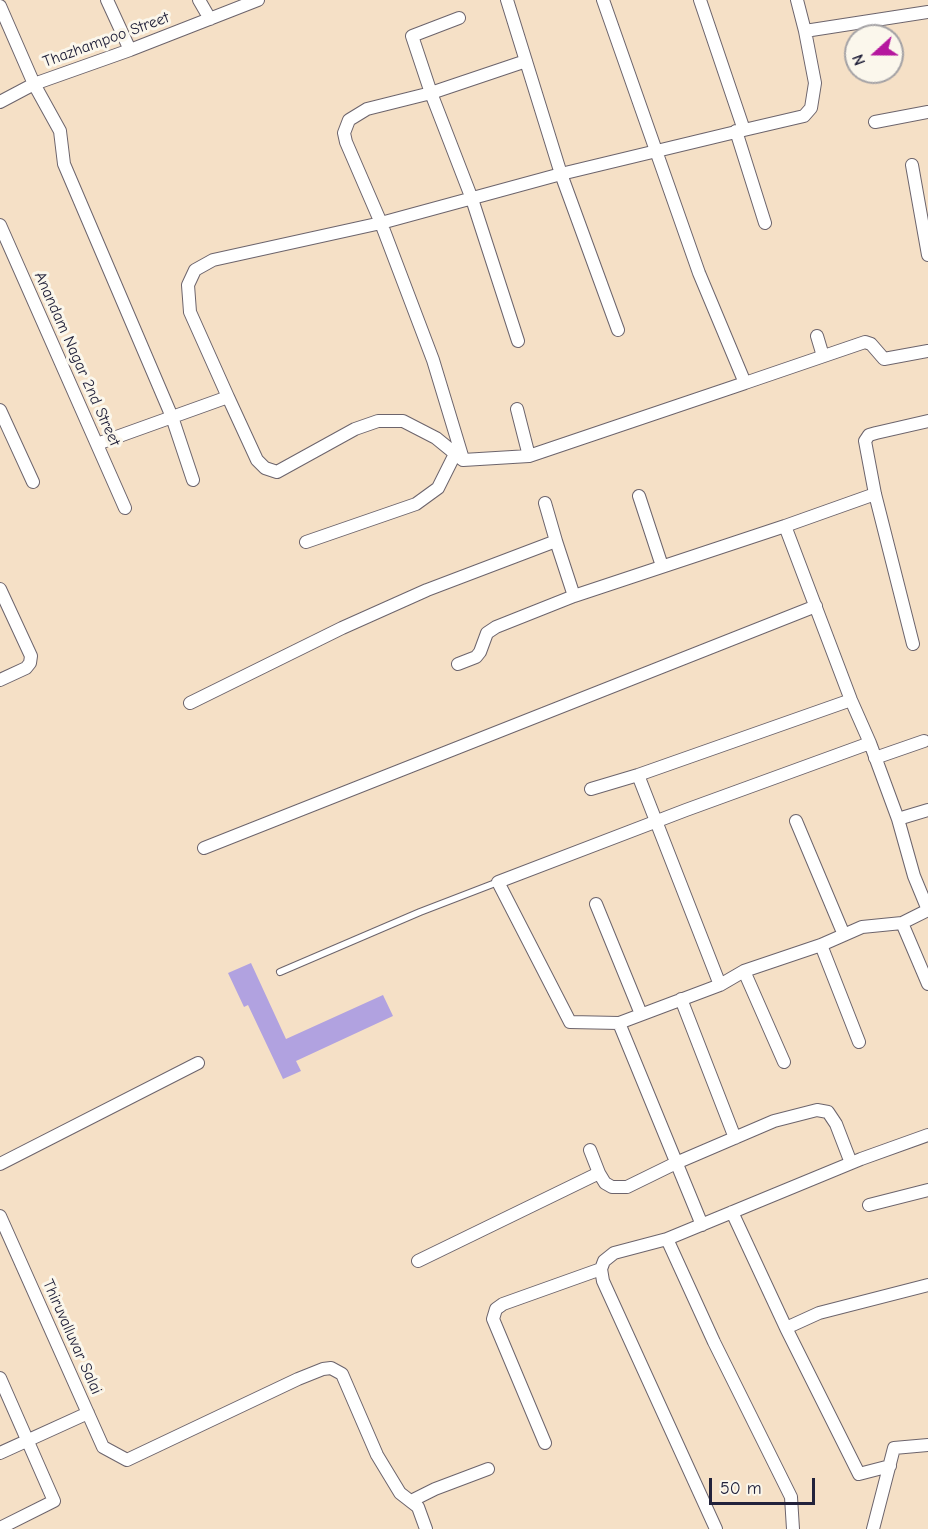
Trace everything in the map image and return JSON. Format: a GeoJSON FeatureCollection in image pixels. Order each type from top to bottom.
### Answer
{"type":"FeatureCollection","features":[{"type":"Feature","properties":{"kind":"street"},"geometry":{"type":"LineString","coordinates":[[107,0],[130,50]]}},
{"type":"Feature","properties":{"kind":"street"},"geometry":{"type":"LineString","coordinates":[[199,0],[210,19]]}},
{"type":"Feature","properties":{"kind":"street","name":"Thazhampoo Street"},"geometry":{"type":"LineString","coordinates":[[0,102],[34,84],[130,50],[258,0]]}},
{"type":"Feature","properties":{"kind":"street"},"geometry":{"type":"LineString","coordinates":[[507,0],[561,174],[618,330]]}},
{"type":"Feature","properties":{"kind":"street"},"geometry":{"type":"LineString","coordinates":[[603,0],[699,273],[745,383]]}},
{"type":"Feature","properties":{"kind":"street"},"geometry":{"type":"LineString","coordinates":[[700,0],[765,223]]}},
{"type":"Feature","properties":{"kind":"street"},"geometry":{"type":"LineString","coordinates":[[796,0],[805,31],[815,83],[811,108],[804,117],[561,174],[381,223],[213,260],[195,270],[188,285],[190,312],[258,460],[265,468],[277,472],[355,429],[378,421],[403,421],[436,438],[459,457],[529,456],[865,342],[884,359],[928,351]]}},
{"type":"Feature","properties":{"kind":"street"},"geometry":{"type":"LineString","coordinates":[[0,6],[34,84],[60,130],[64,164],[172,417],[193,480]]}},
{"type":"Feature","properties":{"kind":"street"},"geometry":{"type":"LineString","coordinates":[[805,31],[928,12]]}},
{"type":"Feature","properties":{"kind":"street"},"geometry":{"type":"LineString","coordinates":[[459,18],[412,36],[431,93],[472,199],[518,341]]}},
{"type":"Feature","properties":{"kind":"street"},"geometry":{"type":"LineString","coordinates":[[306,542],[416,504],[438,488],[459,457],[433,360],[381,223],[348,148],[344,133],[349,120],[368,109],[431,93],[526,61]]}},
{"type":"Feature","properties":{"kind":"street"},"geometry":{"type":"LineString","coordinates":[[875,122],[928,112]]}},
{"type":"Feature","properties":{"kind":"street"},"geometry":{"type":"LineString","coordinates":[[912,165],[928,255]]}},
{"type":"Feature","properties":{"kind":"street","name":"Anandam Nagar 2nd Street"},"geometry":{"type":"LineString","coordinates":[[0,225],[125,508]]}},
{"type":"Feature","properties":{"kind":"street"},"geometry":{"type":"LineString","coordinates":[[817,336],[822,356]]}},
{"type":"Feature","properties":{"kind":"street"},"geometry":{"type":"LineString","coordinates":[[97,444],[228,397]]}},
{"type":"Feature","properties":{"kind":"street"},"geometry":{"type":"LineString","coordinates":[[517,409],[529,456]]}},
{"type":"Feature","properties":{"kind":"street"},"geometry":{"type":"LineString","coordinates":[[0,410],[33,482]]}},
{"type":"Feature","properties":{"kind":"street"},"geometry":{"type":"LineString","coordinates":[[913,644],[875,494],[865,441],[869,435],[928,421]]}},
{"type":"Feature","properties":{"kind":"street"},"geometry":{"type":"LineString","coordinates":[[458,664],[476,657],[487,633],[496,627],[574,596],[875,494]]}},
{"type":"Feature","properties":{"kind":"street"},"geometry":{"type":"LineString","coordinates":[[639,496],[663,566]]}},
{"type":"Feature","properties":{"kind":"street"},"geometry":{"type":"LineString","coordinates":[[545,503],[574,596]]}},
{"type":"Feature","properties":{"kind":"street"},"geometry":{"type":"LineString","coordinates":[[785,526],[850,700],[870,743],[898,819],[914,876],[928,910],[902,923],[862,927],[821,945],[744,971],[720,986],[619,1023],[570,1022],[498,882],[870,743]]}},
{"type":"Feature","properties":{"kind":"street"},"geometry":{"type":"LineString","coordinates":[[190,703],[342,628],[427,590],[556,541]]}},
{"type":"Feature","properties":{"kind":"street"},"geometry":{"type":"LineString","coordinates":[[0,589],[30,656],[30,663],[26,668],[0,680]]}},
{"type":"Feature","properties":{"kind":"street"},"geometry":{"type":"LineString","coordinates":[[204,848],[816,606]]}},
{"type":"Feature","properties":{"kind":"street"},"geometry":{"type":"LineString","coordinates":[[591,789],[638,775],[850,700]]}},
{"type":"Feature","properties":{"kind":"street"},"geometry":{"type":"LineString","coordinates":[[875,758],[924,741]]}},
{"type":"Feature","properties":{"kind":"street"},"geometry":{"type":"LineString","coordinates":[[638,775],[720,986]]}},
{"type":"Feature","properties":{"kind":"street"},"geometry":{"type":"LineString","coordinates":[[898,819],[928,810]]}},
{"type":"Feature","properties":{"kind":"street"},"geometry":{"type":"LineString","coordinates":[[795,821],[844,935]]}},
{"type":"Feature","properties":{"kind":"street"},"geometry":{"type":"LineString","coordinates":[[596,904],[641,1014]]}},
{"type":"Feature","properties":{"kind":"street"},"geometry":{"type":"LineString","coordinates":[[902,923],[928,984]]}},
{"type":"Feature","properties":{"kind":"street"},"geometry":{"type":"LineString","coordinates":[[821,945],[859,1042]]}},
{"type":"Feature","properties":{"kind":"street"},"geometry":{"type":"LineString","coordinates":[[744,971],[784,1062]]}},
{"type":"Feature","properties":{"kind":"street"},"geometry":{"type":"LineString","coordinates":[[681,999],[735,1138]]}},
{"type":"Feature","properties":{"kind":"street"},"geometry":{"type":"LineString","coordinates":[[619,1023],[702,1224]]}},
{"type":"Feature","properties":{"kind":"street"},"geometry":{"type":"LineString","coordinates":[[0,1164],[198,1063]]}},
{"type":"Feature","properties":{"kind":"street"},"geometry":{"type":"LineString","coordinates":[[590,1150],[605,1183],[612,1188],[627,1187],[676,1162],[774,1121],[817,1110],[828,1112],[836,1124],[851,1162]]}},
{"type":"Feature","properties":{"kind":"street"},"geometry":{"type":"LineString","coordinates":[[716,1529],[603,1281],[601,1269],[604,1261],[614,1253],[667,1239],[851,1162],[928,1135]]}},
{"type":"Feature","properties":{"kind":"street"},"geometry":{"type":"LineString","coordinates":[[418,1261],[599,1173]]}},
{"type":"Feature","properties":{"kind":"street"},"geometry":{"type":"LineString","coordinates":[[869,1205],[928,1190]]}},
{"type":"Feature","properties":{"kind":"street"},"geometry":{"type":"LineString","coordinates":[[732,1212],[786,1328],[859,1474],[890,1466]]}},
{"type":"Feature","properties":{"kind":"street","name":"Thiruvalluvar Salai"},"geometry":{"type":"LineString","coordinates":[[0,1216],[103,1447],[127,1460],[298,1378],[332,1368],[342,1374],[377,1455],[400,1493],[411,1502]]}},
{"type":"Feature","properties":{"kind":"street"},"geometry":{"type":"LineString","coordinates":[[667,1239],[714,1342],[791,1497],[793,1529]]}},
{"type":"Feature","properties":{"kind":"street"},"geometry":{"type":"LineString","coordinates":[[545,1443],[493,1319],[496,1309],[503,1304],[601,1269]]}},
{"type":"Feature","properties":{"kind":"street"},"geometry":{"type":"LineString","coordinates":[[786,1328],[819,1313],[928,1285]]}},
{"type":"Feature","properties":{"kind":"street"},"geometry":{"type":"LineString","coordinates":[[0,1378],[54,1501],[0,1528]]}},
{"type":"Feature","properties":{"kind":"street"},"geometry":{"type":"LineString","coordinates":[[0,1454],[88,1413]]}},
{"type":"Feature","properties":{"kind":"street"},"geometry":{"type":"LineString","coordinates":[[873,1529],[894,1448],[928,1445]]}},
{"type":"Feature","properties":{"kind":"street"},"geometry":{"type":"LineString","coordinates":[[426,1529],[418,1507],[411,1502],[435,1489],[488,1469]]}},
{"type":"Feature","properties":{"kind":"lane"},"geometry":{"type":"LineString","coordinates":[[280,972],[420,912],[498,882]]}},
{"type":"Feature","properties":{"kind":"building"},"geometry":{"type":"Polygon","coordinates":[[[251,963],[286,1039],[383,995],[393,1016],[296,1061],[301,1071],[283,1079],[248,1005],[244,1007],[228,973],[251,963]]]}}]}
